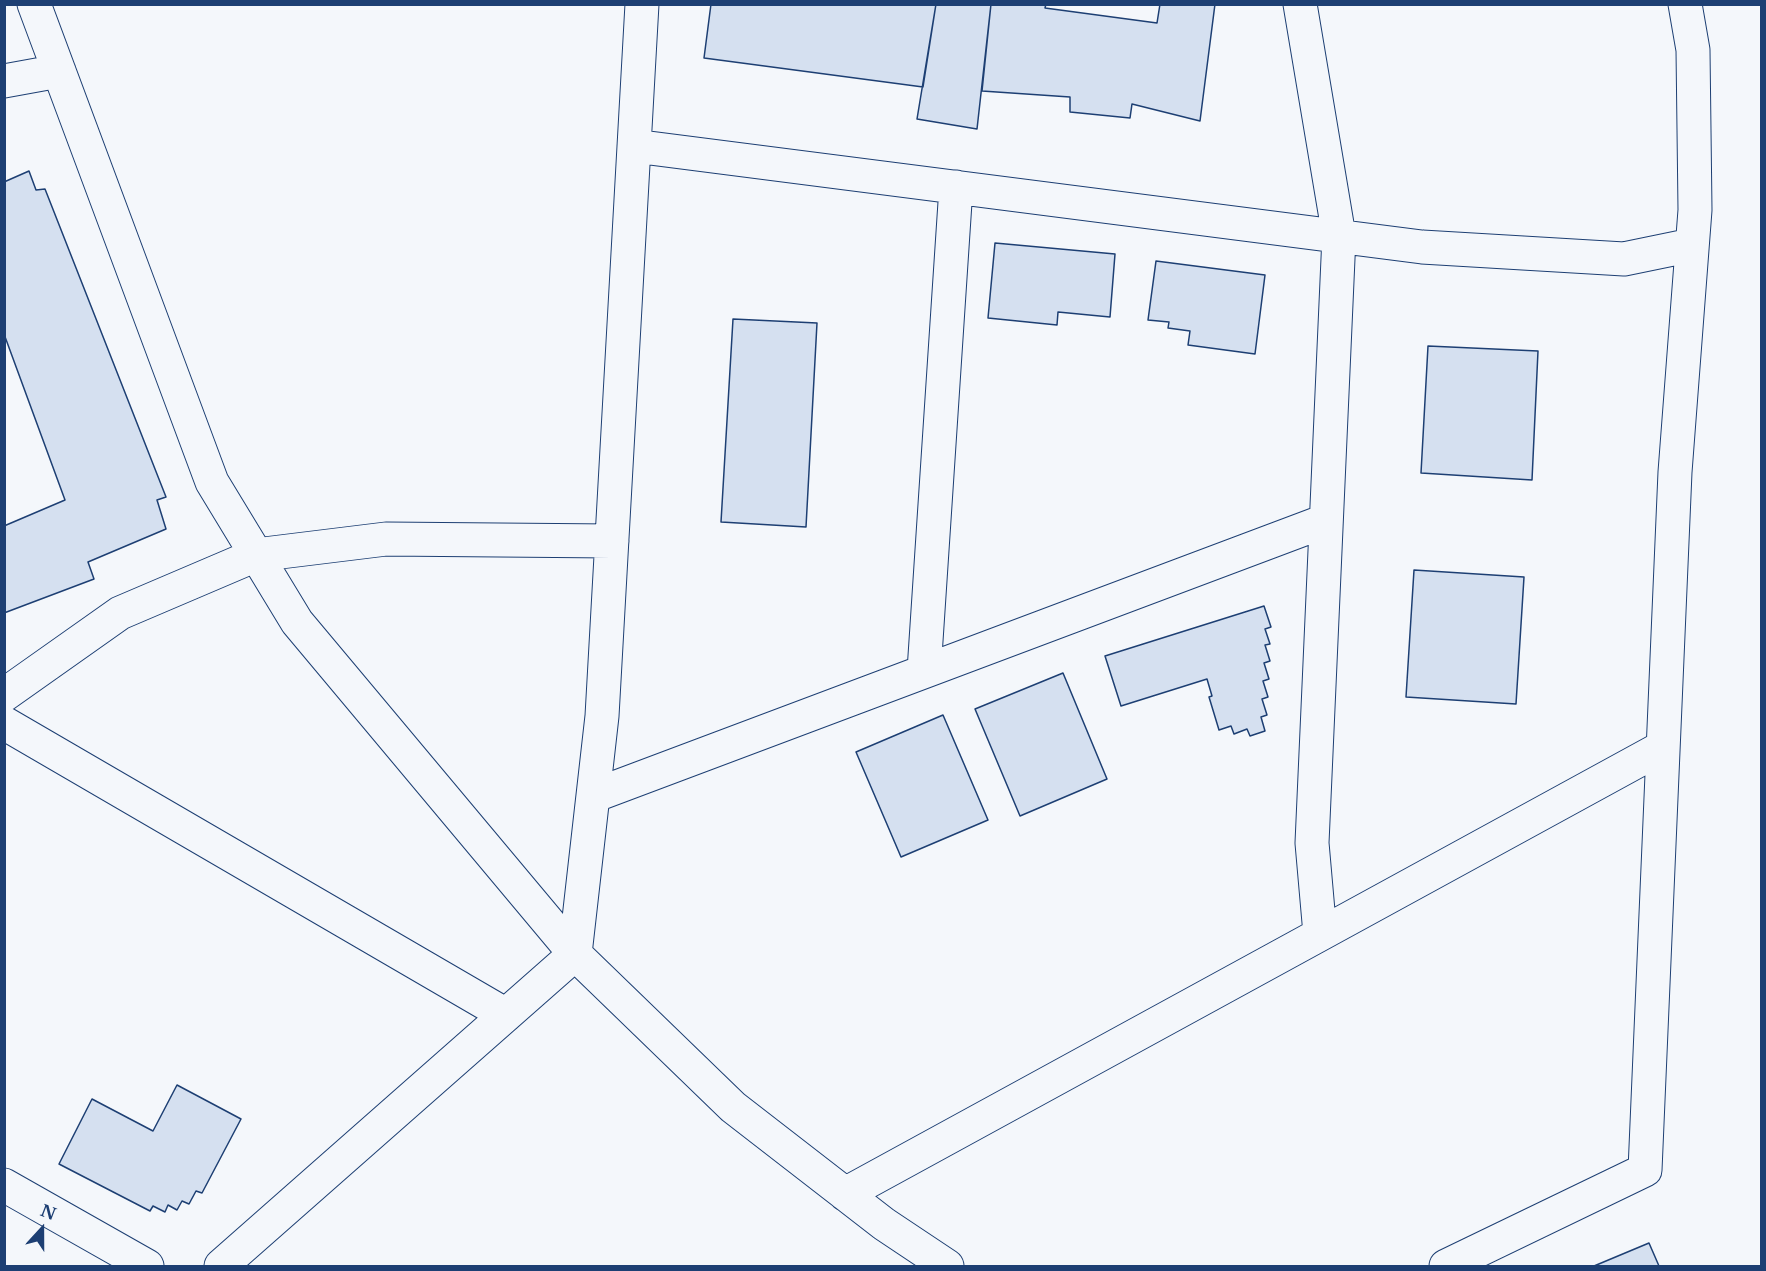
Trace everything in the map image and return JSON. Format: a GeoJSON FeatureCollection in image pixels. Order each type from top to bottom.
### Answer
{"type":"FeatureCollection","features":[{"type":"Feature","properties":{"kind":"street"},"geometry":{"type":"LineString","coordinates":[[34,4],[212,482],[297,622],[575,954],[733,1107],[884,1224],[947,1266]]}},
{"type":"Feature","properties":{"kind":"street"},"geometry":{"type":"LineString","coordinates":[[221,1266],[575,954],[602,716],[642,4]]}},
{"type":"Feature","properties":{"kind":"street"},"geometry":{"type":"LineString","coordinates":[[1300,4],[1338,236],[1312,843],[1320,934]]}},
{"type":"Feature","properties":{"kind":"street"},"geometry":{"type":"LineString","coordinates":[[1446,1266],[1645,1170],[1675,472],[1695,210],[1693,50],[1685,4]]}},
{"type":"Feature","properties":{"kind":"street"},"geometry":{"type":"LineString","coordinates":[[4,81],[59,70]]}},
{"type":"Feature","properties":{"kind":"street"},"geometry":{"type":"LineString","coordinates":[[634,146],[1422,247],[1624,258],[1692,245]]}},
{"type":"Feature","properties":{"kind":"street"},"geometry":{"type":"LineString","coordinates":[[924,671],[956,187]]}},
{"type":"Feature","properties":{"kind":"street"},"geometry":{"type":"LineString","coordinates":[[593,796],[1325,520]]}},
{"type":"Feature","properties":{"kind":"street"},"geometry":{"type":"LineString","coordinates":[[4,695],[120,613],[256,555],[386,538],[612,541]]}},
{"type":"Feature","properties":{"kind":"street"},"geometry":{"type":"LineString","coordinates":[[4,723],[506,1015]]}},
{"type":"Feature","properties":{"kind":"street"},"geometry":{"type":"LineString","coordinates":[[845,1194],[1663,747]]}},
{"type":"Feature","properties":{"kind":"street"},"geometry":{"type":"LineString","coordinates":[[4,1185],[147,1266]]}},
{"type":"Feature","properties":{"kind":"building"},"geometry":{"type":"Polygon","coordinates":[[[711,4],[936,4],[923,87],[704,58],[711,4]]]}},
{"type":"Feature","properties":{"kind":"building"},"geometry":{"type":"Polygon","coordinates":[[[936,4],[991,4],[977,129],[917,119],[936,4]]]}},
{"type":"Feature","properties":{"kind":"building"},"geometry":{"type":"Polygon","coordinates":[[[991,4],[1046,4],[1045,8],[1157,23],[1160,4],[1215,4],[1200,121],[1132,104],[1130,118],[1070,112],[1070,97],[982,91],[991,4]]]}},
{"type":"Feature","properties":{"kind":"building"},"geometry":{"type":"Polygon","coordinates":[[[29,171],[36,190],[45,189],[166,497],[157,500],[166,529],[88,562],[94,579],[4,613],[4,526],[65,500],[4,334],[4,182],[29,171]]]}},
{"type":"Feature","properties":{"kind":"building"},"geometry":{"type":"Polygon","coordinates":[[[995,243],[1115,254],[1110,317],[1058,312],[1057,325],[988,318],[995,243]]]}},
{"type":"Feature","properties":{"kind":"building"},"geometry":{"type":"Polygon","coordinates":[[[1156,261],[1265,275],[1255,354],[1188,345],[1190,331],[1168,328],[1169,322],[1148,320],[1156,261]]]}},
{"type":"Feature","properties":{"kind":"building"},"geometry":{"type":"Polygon","coordinates":[[[733,319],[817,323],[806,527],[721,522],[733,319]]]}},
{"type":"Feature","properties":{"kind":"building"},"geometry":{"type":"Polygon","coordinates":[[[1428,346],[1538,351],[1532,480],[1421,473],[1428,346]]]}},
{"type":"Feature","properties":{"kind":"building"},"geometry":{"type":"Polygon","coordinates":[[[1414,570],[1524,577],[1516,704],[1406,697],[1414,570]]]}},
{"type":"Feature","properties":{"kind":"building"},"geometry":{"type":"Polygon","coordinates":[[[1264,606],[1271,627],[1265,629],[1270,644],[1265,645],[1270,661],[1264,663],[1269,679],[1263,681],[1268,697],[1262,699],[1267,715],[1261,717],[1265,731],[1250,736],[1247,729],[1234,734],[1231,726],[1219,730],[1209,697],[1212,696],[1207,679],[1121,706],[1105,656],[1264,606]]]}},
{"type":"Feature","properties":{"kind":"building"},"geometry":{"type":"Polygon","coordinates":[[[1063,673],[1107,779],[1020,816],[975,709],[1063,673]]]}},
{"type":"Feature","properties":{"kind":"building"},"geometry":{"type":"Polygon","coordinates":[[[943,715],[988,820],[901,857],[856,752],[943,715]]]}},
{"type":"Feature","properties":{"kind":"building"},"geometry":{"type":"Polygon","coordinates":[[[177,1085],[241,1119],[202,1193],[196,1191],[189,1204],[182,1201],[177,1210],[168,1205],[165,1212],[153,1206],[150,1211],[59,1164],[92,1099],[153,1131],[177,1085]]]}},
{"type":"Feature","properties":{"kind":"building"},"geometry":{"type":"Polygon","coordinates":[[[1649,1243],[1659,1266],[1594,1266],[1649,1243]]]}}]}
